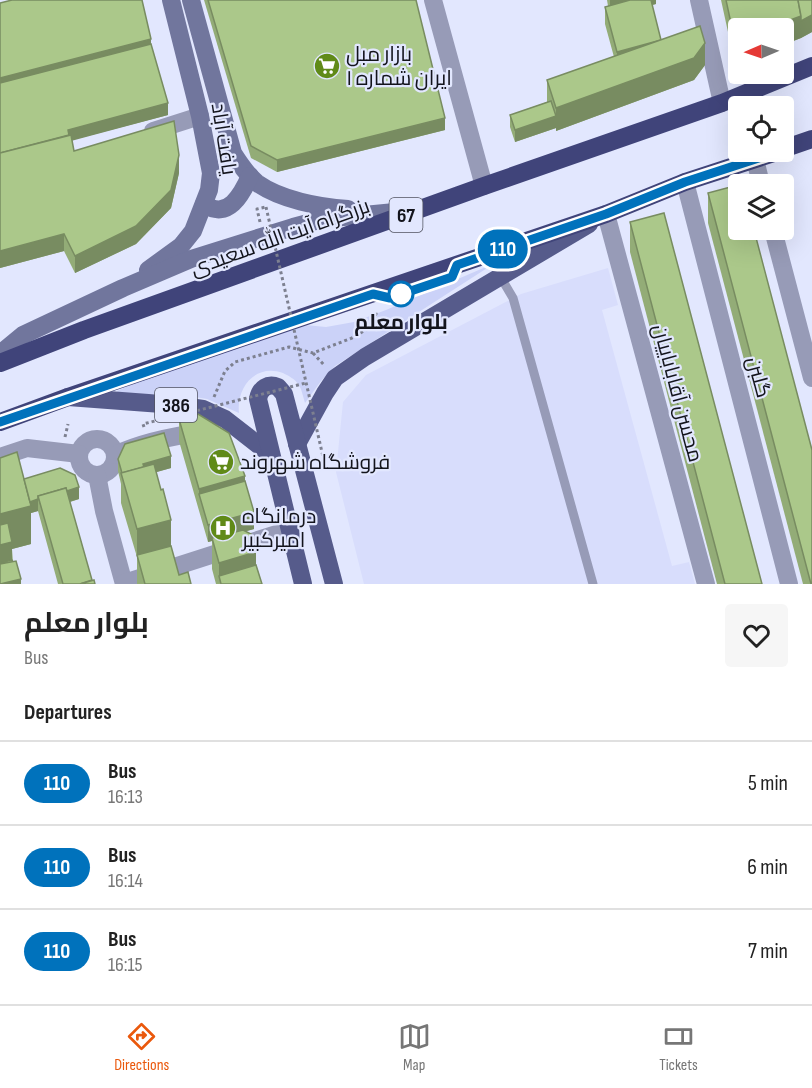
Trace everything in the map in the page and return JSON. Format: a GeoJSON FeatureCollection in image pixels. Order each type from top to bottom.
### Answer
{"type":"FeatureCollection","features":[{"type":"Feature","properties":{"kind":"highway","name":"بزرگراه آیت الله سعیدی"},"geometry":{"type":"LineString","coordinates":[[0,363],[84,330],[722,103],[812,66]]}},
{"type":"Feature","properties":{"kind":"highway"},"geometry":{"type":"LineString","coordinates":[[794,145],[812,139]]}},
{"type":"Feature","properties":{"kind":"highway"},"geometry":{"type":"LineString","coordinates":[[0,422],[606,214],[685,182],[746,162]]}},
{"type":"Feature","properties":{"kind":"main road","name":"یافت آباد"},"geometry":{"type":"LineString","coordinates":[[123,288],[181,246],[193,231],[209,190],[211,173],[200,116],[171,0]]}},
{"type":"Feature","properties":{"kind":"main road"},"geometry":{"type":"LineString","coordinates":[[191,0],[233,153],[244,170],[257,183],[277,193],[331,208],[422,210]]}},
{"type":"Feature","properties":{"kind":"main road"},"geometry":{"type":"LineString","coordinates":[[204,204],[210,208],[219,209],[231,205],[243,193],[250,176]]}},
{"type":"Feature","properties":{"kind":"main road"},"geometry":{"type":"LineString","coordinates":[[0,354],[23,335],[191,259],[323,219],[422,210]]}},
{"type":"Feature","properties":{"kind":"main road"},"geometry":{"type":"LineString","coordinates":[[297,444],[335,378],[365,357],[606,214]]}},
{"type":"Feature","properties":{"kind":"main road"},"geometry":{"type":"LineString","coordinates":[[303,584],[258,399],[261,390],[269,386],[278,387],[284,394],[334,584]]}},
{"type":"Feature","properties":{"kind":"main road","name":"386"},"geometry":{"type":"LineString","coordinates":[[68,398],[203,409],[225,419],[270,454]]}},
{"type":"Feature","properties":{"kind":"street"},"geometry":{"type":"LineString","coordinates":[[433,0],[484,186]]}},
{"type":"Feature","properties":{"kind":"street"},"geometry":{"type":"LineString","coordinates":[[699,0],[722,103]]}},
{"type":"Feature","properties":{"kind":"street"},"geometry":{"type":"LineString","coordinates":[[135,137],[200,116]]}},
{"type":"Feature","properties":{"kind":"street","name":"گلبن"},"geometry":{"type":"LineString","coordinates":[[685,182],[789,584]]}},
{"type":"Feature","properties":{"kind":"street","name":"محسن آقاباباییان"},"geometry":{"type":"LineString","coordinates":[[606,214],[706,584]]}},
{"type":"Feature","properties":{"kind":"street"},"geometry":{"type":"LineString","coordinates":[[776,240],[812,378]]}},
{"type":"Feature","properties":{"kind":"street"},"geometry":{"type":"LineString","coordinates":[[115,455],[127,449],[177,436],[213,431],[242,432]]}},
{"type":"Feature","properties":{"kind":"street"},"geometry":{"type":"LineString","coordinates":[[100,439],[111,444],[115,455],[115,461],[108,471],[97,475],[91,474],[82,466],[79,454],[81,448],[89,441],[100,439]]}},
{"type":"Feature","properties":{"kind":"street"},"geometry":{"type":"LineString","coordinates":[[0,458],[27,448],[79,454]]}},
{"type":"Feature","properties":{"kind":"street"},"geometry":{"type":"LineString","coordinates":[[97,475],[104,512],[124,584],[289,530]]}},
{"type":"Feature","properties":{"kind":"lane"},"geometry":{"type":"LineString","coordinates":[[500,276],[513,298],[593,584]]}},
{"type":"Feature","properties":{"kind":"path"},"geometry":{"type":"LineString","coordinates":[[256,209],[266,207],[307,383],[324,461],[323,466]]}},
{"type":"Feature","properties":{"kind":"path"},"geometry":{"type":"LineString","coordinates":[[213,402],[225,371],[235,362],[289,347],[313,353],[352,338],[369,328],[376,314],[373,294]]}},
{"type":"Feature","properties":{"kind":"path"},"geometry":{"type":"LineString","coordinates":[[168,418],[307,383]]}},
{"type":"Feature","properties":{"kind":"shaded area"},"geometry":{"type":"Polygon","coordinates":[[[495,263],[335,366],[305,403],[296,381],[283,373],[273,371],[256,374],[244,386],[239,403],[239,413],[207,399],[177,394],[119,394],[117,391],[137,382],[305,325],[326,327],[354,322],[495,263]]]}},
{"type":"Feature","properties":{"kind":"shaded area"},"geometry":{"type":"Polygon","coordinates":[[[608,268],[618,305],[602,310],[672,566],[689,562],[695,584],[364,584],[336,472],[343,402],[366,375],[521,294],[608,268]]]}},
{"type":"Feature","properties":{"kind":"building"},"geometry":{"type":"Polygon","coordinates":[[[12,0],[142,0],[151,39],[0,78],[0,3],[12,0]]]}},
{"type":"Feature","properties":{"kind":"building","name":"بازار مبل ایران شماره ۱"},"geometry":{"type":"Polygon","coordinates":[[[208,0],[416,0],[445,118],[277,160],[251,146],[208,0]]]}},
{"type":"Feature","properties":{"kind":"building"},"geometry":{"type":"Polygon","coordinates":[[[630,0],[651,0],[661,40],[617,52],[605,7],[630,0]]]}},
{"type":"Feature","properties":{"kind":"building"},"geometry":{"type":"Polygon","coordinates":[[[726,0],[798,0],[801,16],[794,19],[730,18],[726,0]]]}},
{"type":"Feature","properties":{"kind":"building"},"geometry":{"type":"Polygon","coordinates":[[[798,0],[812,0],[812,15],[801,21],[801,16],[798,0]]]}},
{"type":"Feature","properties":{"kind":"building"},"geometry":{"type":"Polygon","coordinates":[[[700,26],[705,43],[694,58],[556,108],[547,80],[700,26]]]}},
{"type":"Feature","properties":{"kind":"building"},"geometry":{"type":"Polygon","coordinates":[[[151,44],[168,103],[68,130],[69,135],[0,153],[0,83],[151,44]]]}},
{"type":"Feature","properties":{"kind":"building"},"geometry":{"type":"Polygon","coordinates":[[[551,101],[556,116],[515,130],[510,115],[551,101]]]}},
{"type":"Feature","properties":{"kind":"building"},"geometry":{"type":"Polygon","coordinates":[[[174,121],[179,155],[171,190],[136,226],[75,256],[64,234],[0,251],[0,153],[71,135],[74,151],[174,121]]]}},
{"type":"Feature","properties":{"kind":"building"},"geometry":{"type":"Polygon","coordinates":[[[728,188],[728,240],[757,240],[812,450],[812,584],[811,584],[708,193],[728,188]]]}},
{"type":"Feature","properties":{"kind":"building"},"geometry":{"type":"Polygon","coordinates":[[[664,213],[762,584],[725,584],[630,222],[664,213]]]}},
{"type":"Feature","properties":{"kind":"building"},"geometry":{"type":"Polygon","coordinates":[[[198,414],[229,433],[245,476],[199,489],[179,419],[198,414]]]}},
{"type":"Feature","properties":{"kind":"building"},"geometry":{"type":"Polygon","coordinates":[[[164,433],[171,456],[122,473],[118,459],[125,444],[164,433]]]}},
{"type":"Feature","properties":{"kind":"building"},"geometry":{"type":"Polygon","coordinates":[[[17,452],[31,506],[0,514],[0,458],[17,452]]]}},
{"type":"Feature","properties":{"kind":"building"},"geometry":{"type":"Polygon","coordinates":[[[154,464],[171,520],[137,529],[121,473],[154,464]]]}},
{"type":"Feature","properties":{"kind":"building"},"geometry":{"type":"Polygon","coordinates":[[[60,468],[75,475],[79,487],[67,491],[66,488],[38,496],[38,499],[30,502],[24,479],[60,468]]]}},
{"type":"Feature","properties":{"kind":"building"},"geometry":{"type":"Polygon","coordinates":[[[245,481],[254,512],[208,525],[199,494],[245,481]]]}},
{"type":"Feature","properties":{"kind":"building"},"geometry":{"type":"Polygon","coordinates":[[[66,488],[92,580],[80,584],[63,584],[38,496],[66,488]]]}},
{"type":"Feature","properties":{"kind":"building"},"geometry":{"type":"Polygon","coordinates":[[[8,523],[12,542],[0,545],[0,525],[8,523]]]}},
{"type":"Feature","properties":{"kind":"building"},"geometry":{"type":"Polygon","coordinates":[[[243,530],[251,534],[256,552],[219,563],[212,538],[243,530]]]}},
{"type":"Feature","properties":{"kind":"building"},"geometry":{"type":"Polygon","coordinates":[[[171,546],[179,575],[188,572],[191,584],[145,584],[137,555],[171,546]]]}},
{"type":"Feature","properties":{"kind":"building"},"geometry":{"type":"Polygon","coordinates":[[[16,561],[21,579],[0,584],[0,564],[16,561]]]}},
{"type":"Feature","properties":{"kind":"building"},"geometry":{"type":"Polygon","coordinates":[[[256,565],[262,584],[221,584],[219,576],[256,565]]]}},
{"type":"Feature","properties":{"kind":"building"},"geometry":{"type":"Polygon","coordinates":[[[94,580],[95,584],[80,584],[94,580]]]}},
{"type":"Feature","properties":{"kind":"bus line","name":"110"},"geometry":{"type":"LineString","coordinates":[[0,422],[373,294],[390,298],[452,277],[457,265],[606,214],[685,182],[746,162]]}},
{"type":"Feature","properties":{"kind":"place","name":"بازار مبل ایران شماره ۱"},"geometry":{"type":"Point","coordinates":[327,66]}},
{"type":"Feature","properties":{"kind":"place","name":"بلوار معلم"},"geometry":{"type":"Point","coordinates":[401,294]}},
{"type":"Feature","properties":{"kind":"place","name":"فروشگاه شهروند"},"geometry":{"type":"Point","coordinates":[221,462]}},
{"type":"Feature","properties":{"kind":"place","name":"درمانگاه امیرکبیر"},"geometry":{"type":"Point","coordinates":[223,528]}}]}
